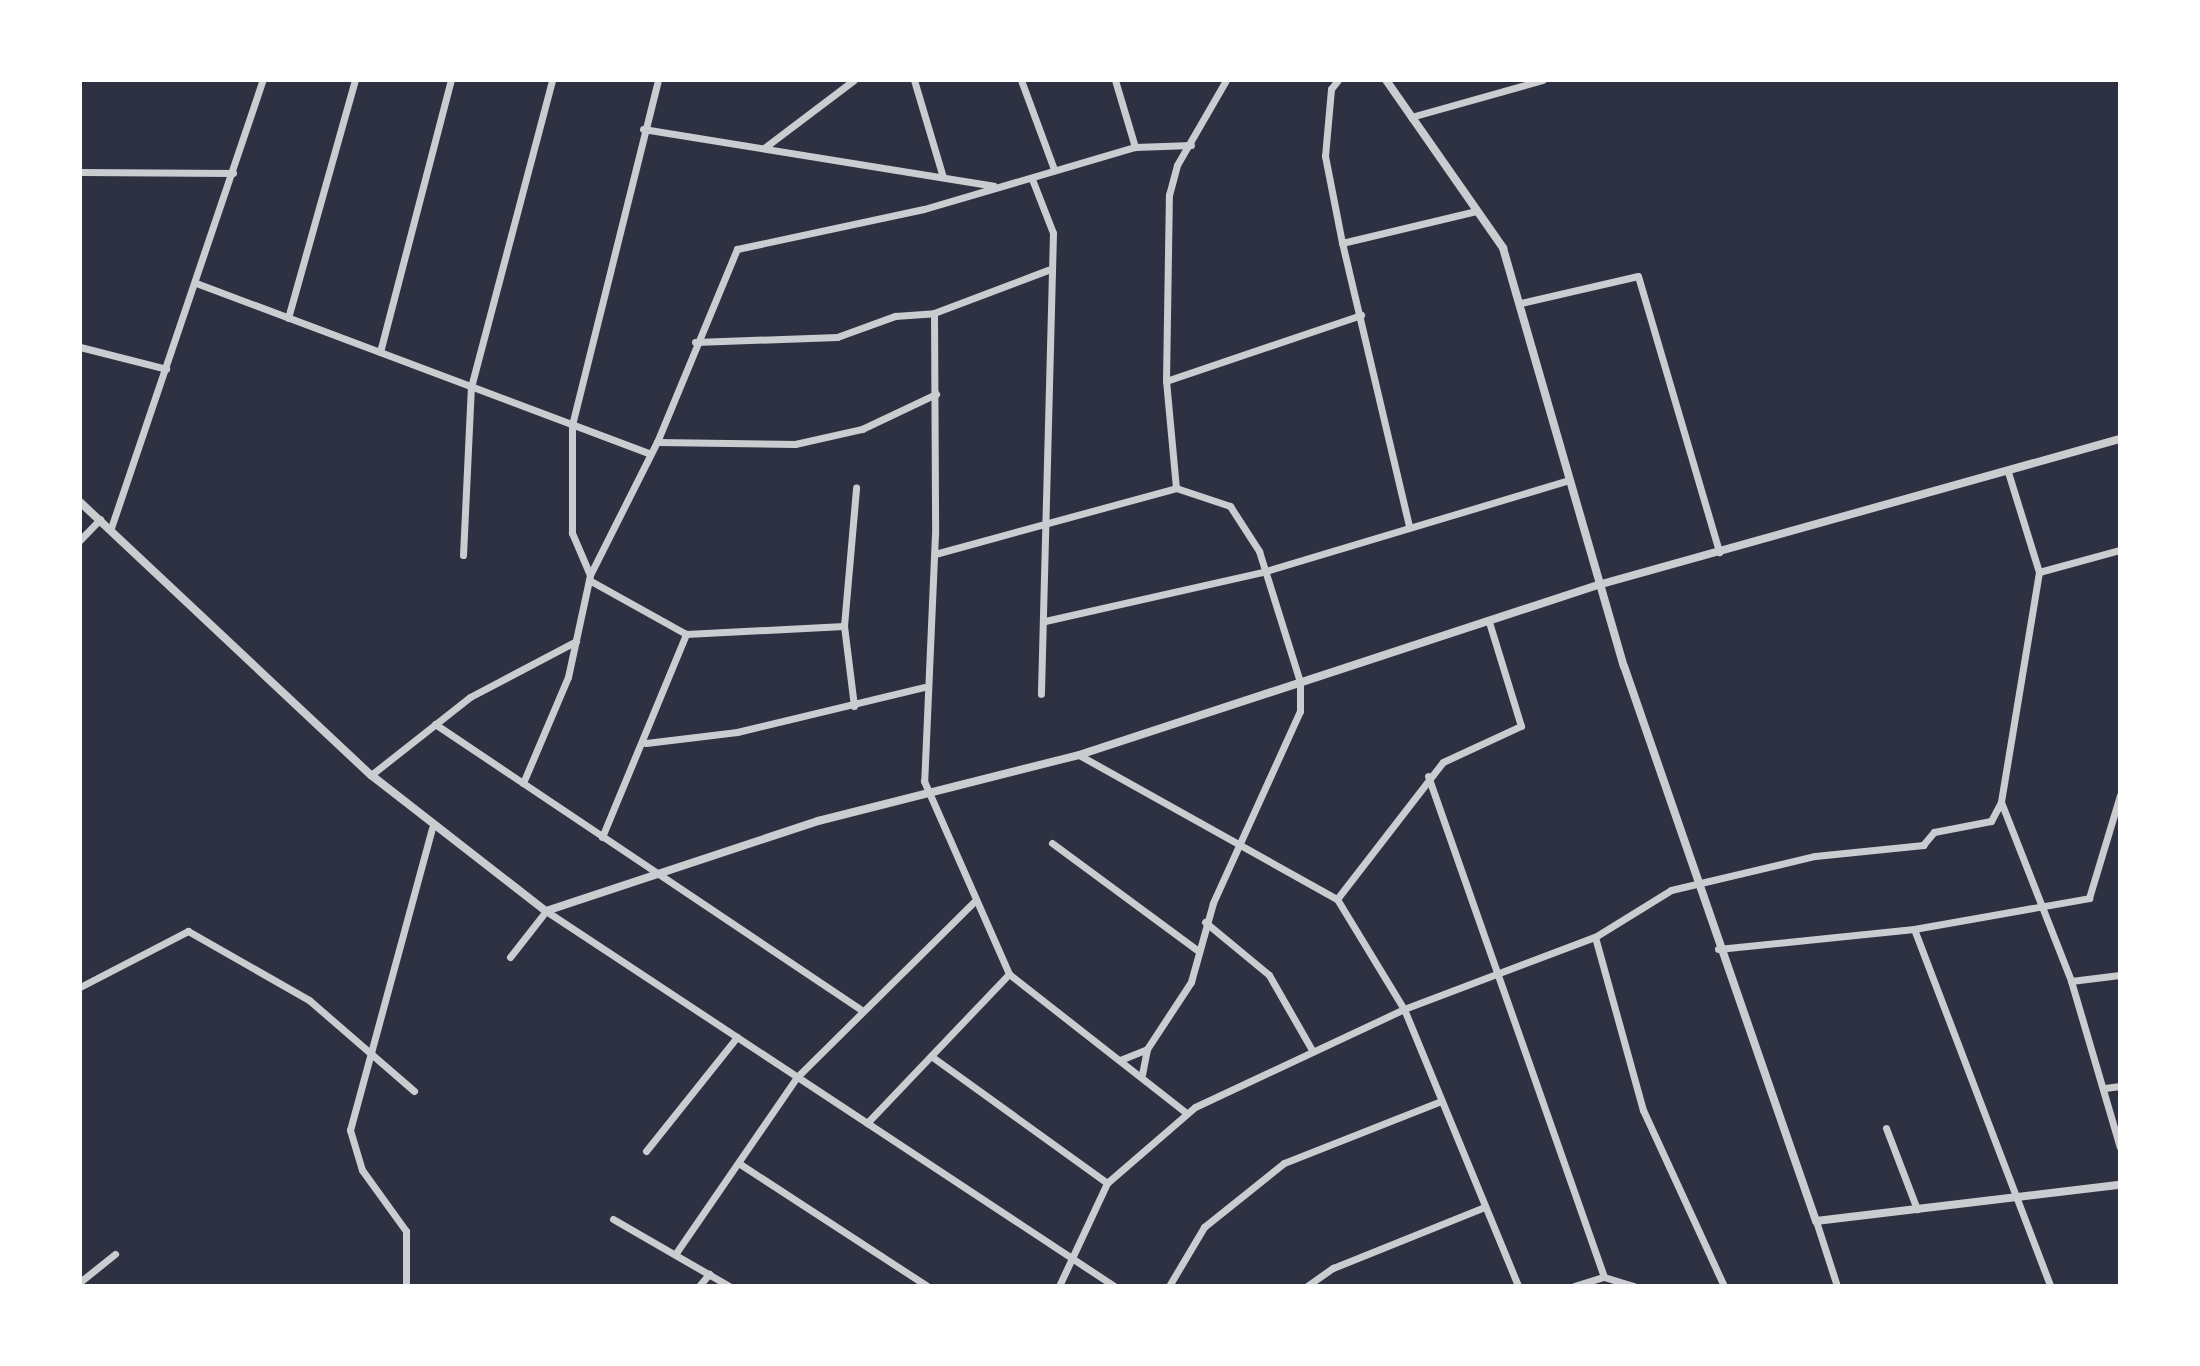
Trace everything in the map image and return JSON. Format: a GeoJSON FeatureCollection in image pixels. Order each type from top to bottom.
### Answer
{"type":"FeatureCollection","features":[{"type":"Feature","properties":{"kind":"street"},"geometry":{"type":"LineString","coordinates":[[111,528],[263,80]]}},
{"type":"Feature","properties":{"kind":"street"},"geometry":{"type":"LineString","coordinates":[[288,318],[355,80]]}},
{"type":"Feature","properties":{"kind":"street"},"geometry":{"type":"LineString","coordinates":[[380,352],[451,80]]}},
{"type":"Feature","properties":{"kind":"street"},"geometry":{"type":"LineString","coordinates":[[463,555],[471,387],[552,80]]}},
{"type":"Feature","properties":{"kind":"street"},"geometry":{"type":"LineString","coordinates":[[658,80],[643,129],[572,425],[572,533],[589,578],[686,634],[844,626]]}},
{"type":"Feature","properties":{"kind":"street"},"geometry":{"type":"LineString","coordinates":[[764,148],[854,80]]}},
{"type":"Feature","properties":{"kind":"street"},"geometry":{"type":"LineString","coordinates":[[914,80],[943,177]]}},
{"type":"Feature","properties":{"kind":"street"},"geometry":{"type":"LineString","coordinates":[[1021,80],[1054,169]]}},
{"type":"Feature","properties":{"kind":"street"},"geometry":{"type":"LineString","coordinates":[[1115,80],[1135,147]]}},
{"type":"Feature","properties":{"kind":"street"},"geometry":{"type":"LineString","coordinates":[[1176,488],[1166,381],[1169,195],[1191,145],[1226,80]]}},
{"type":"Feature","properties":{"kind":"street"},"geometry":{"type":"LineString","coordinates":[[1338,80],[1331,89],[1325,156],[1342,243],[1409,526]]}},
{"type":"Feature","properties":{"kind":"street"},"geometry":{"type":"LineString","coordinates":[[1386,80],[1503,248],[1521,303],[1598,585],[1718,949],[1837,1286]]}},
{"type":"Feature","properties":{"kind":"street"},"geometry":{"type":"LineString","coordinates":[[1411,117],[1543,80]]}},
{"type":"Feature","properties":{"kind":"street"},"geometry":{"type":"LineString","coordinates":[[643,129],[995,186]]}},
{"type":"Feature","properties":{"kind":"street"},"geometry":{"type":"LineString","coordinates":[[523,783],[576,641],[589,578],[657,442],[695,342],[737,249],[924,209],[1135,147],[1191,145]]}},
{"type":"Feature","properties":{"kind":"street"},"geometry":{"type":"LineString","coordinates":[[80,172],[233,173]]}},
{"type":"Feature","properties":{"kind":"street"},"geometry":{"type":"LineString","coordinates":[[1032,179],[1053,233],[1048,270],[1041,522],[1045,621],[1041,694]]}},
{"type":"Feature","properties":{"kind":"street"},"geometry":{"type":"LineString","coordinates":[[1342,243],[1476,211]]}},
{"type":"Feature","properties":{"kind":"street"},"geometry":{"type":"LineString","coordinates":[[695,342],[803,342],[934,313],[1048,270]]}},
{"type":"Feature","properties":{"kind":"street"},"geometry":{"type":"LineString","coordinates":[[1521,303],[1638,276],[1719,552]]}},
{"type":"Feature","properties":{"kind":"street"},"geometry":{"type":"LineString","coordinates":[[196,283],[650,454]]}},
{"type":"Feature","properties":{"kind":"street"},"geometry":{"type":"LineString","coordinates":[[934,313],[935,554],[924,687],[922,771],[974,902],[1009,974],[1142,1074],[1186,1113]]}},
{"type":"Feature","properties":{"kind":"street"},"geometry":{"type":"LineString","coordinates":[[1166,381],[1361,315]]}},
{"type":"Feature","properties":{"kind":"street"},"geometry":{"type":"LineString","coordinates":[[80,347],[166,369]]}},
{"type":"Feature","properties":{"kind":"street"},"geometry":{"type":"LineString","coordinates":[[657,442],[795,444],[916,407],[936,394]]}},
{"type":"Feature","properties":{"kind":"street"},"geometry":{"type":"LineString","coordinates":[[916,407],[936,415]]}},
{"type":"Feature","properties":{"kind":"street"},"geometry":{"type":"LineString","coordinates":[[510,957],[546,911],[655,873],[831,817],[930,795],[1079,755],[1598,585],[2120,439]]}},
{"type":"Feature","properties":{"kind":"street"},"geometry":{"type":"LineString","coordinates":[[1059,1286],[1107,1183],[1186,1113],[1312,1050],[1494,972],[1595,937],[1696,881],[1815,856],[1923,845],[1934,832],[1991,821],[2001,802],[2039,572],[2008,472]]}},
{"type":"Feature","properties":{"kind":"street"},"geometry":{"type":"LineString","coordinates":[[1045,621],[1266,571],[1569,480]]}},
{"type":"Feature","properties":{"kind":"street"},"geometry":{"type":"LineString","coordinates":[[854,706],[844,626],[856,488]]}},
{"type":"Feature","properties":{"kind":"street"},"geometry":{"type":"LineString","coordinates":[[935,554],[951,546],[1176,488],[1211,497],[1244,519],[1266,571],[1300,682],[1297,720],[1205,922],[1185,994],[1147,1049],[1142,1074]]}},
{"type":"Feature","properties":{"kind":"street"},"geometry":{"type":"LineString","coordinates":[[80,502],[371,775],[432,828],[546,911],[1114,1286]]}},
{"type":"Feature","properties":{"kind":"street"},"geometry":{"type":"LineString","coordinates":[[80,540],[100,519]]}},
{"type":"Feature","properties":{"kind":"street"},"geometry":{"type":"LineString","coordinates":[[935,534],[951,546]]}},
{"type":"Feature","properties":{"kind":"street"},"geometry":{"type":"LineString","coordinates":[[2039,572],[2120,550]]}},
{"type":"Feature","properties":{"kind":"street"},"geometry":{"type":"LineString","coordinates":[[1337,899],[1428,776],[1457,753],[1521,726],[1489,622]]}},
{"type":"Feature","properties":{"kind":"street"},"geometry":{"type":"LineString","coordinates":[[602,837],[646,743],[686,634]]}},
{"type":"Feature","properties":{"kind":"street"},"geometry":{"type":"LineString","coordinates":[[371,775],[484,688],[576,641]]}},
{"type":"Feature","properties":{"kind":"street"},"geometry":{"type":"LineString","coordinates":[[646,743],[854,706],[924,687]]}},
{"type":"Feature","properties":{"kind":"street"},"geometry":{"type":"LineString","coordinates":[[435,724],[860,1009]]}},
{"type":"Feature","properties":{"kind":"street"},"geometry":{"type":"LineString","coordinates":[[1079,755],[1337,899],[1404,1009],[1518,1286]]}},
{"type":"Feature","properties":{"kind":"street"},"geometry":{"type":"LineString","coordinates":[[1428,776],[1494,972],[1604,1277]]}},
{"type":"Feature","properties":{"kind":"street"},"geometry":{"type":"LineString","coordinates":[[1718,949],[1914,929],[2095,893],[2120,795]]}},
{"type":"Feature","properties":{"kind":"street"},"geometry":{"type":"LineString","coordinates":[[2001,802],[2071,981],[2120,1147]]}},
{"type":"Feature","properties":{"kind":"street"},"geometry":{"type":"LineString","coordinates":[[406,1286],[406,1231],[351,1145],[370,1055],[432,828]]}},
{"type":"Feature","properties":{"kind":"street"},"geometry":{"type":"LineString","coordinates":[[1052,843],[1197,950]]}},
{"type":"Feature","properties":{"kind":"street"},"geometry":{"type":"LineString","coordinates":[[676,1253],[797,1077],[860,1009],[974,902]]}},
{"type":"Feature","properties":{"kind":"street"},"geometry":{"type":"LineString","coordinates":[[1205,922],[1269,975],[1312,1050]]}},
{"type":"Feature","properties":{"kind":"street"},"geometry":{"type":"LineString","coordinates":[[1914,929],[2021,1197],[2050,1286]]}},
{"type":"Feature","properties":{"kind":"street"},"geometry":{"type":"LineString","coordinates":[[80,987],[188,931],[298,993],[414,1091]]}},
{"type":"Feature","properties":{"kind":"street"},"geometry":{"type":"LineString","coordinates":[[1595,937],[1643,1110],[1724,1286]]}},
{"type":"Feature","properties":{"kind":"street"},"geometry":{"type":"LineString","coordinates":[[867,1123],[1009,974]]}},
{"type":"Feature","properties":{"kind":"street"},"geometry":{"type":"LineString","coordinates":[[2071,981],[2120,975]]}},
{"type":"Feature","properties":{"kind":"street"},"geometry":{"type":"LineString","coordinates":[[646,1151],[737,1037]]}},
{"type":"Feature","properties":{"kind":"street"},"geometry":{"type":"LineString","coordinates":[[1120,1060],[1147,1049]]}},
{"type":"Feature","properties":{"kind":"street"},"geometry":{"type":"LineString","coordinates":[[931,1056],[1107,1183]]}},
{"type":"Feature","properties":{"kind":"street"},"geometry":{"type":"LineString","coordinates":[[2105,1088],[2120,1086]]}},
{"type":"Feature","properties":{"kind":"street"},"geometry":{"type":"LineString","coordinates":[[1169,1286],[1204,1227],[1284,1163],[1441,1101]]}},
{"type":"Feature","properties":{"kind":"street"},"geometry":{"type":"LineString","coordinates":[[1886,1128],[1917,1209]]}},
{"type":"Feature","properties":{"kind":"street"},"geometry":{"type":"LineString","coordinates":[[740,1164],[927,1286]]}},
{"type":"Feature","properties":{"kind":"street"},"geometry":{"type":"LineString","coordinates":[[1816,1221],[2120,1185]]}},
{"type":"Feature","properties":{"kind":"street"},"geometry":{"type":"LineString","coordinates":[[1307,1286],[1333,1268],[1485,1207]]}},
{"type":"Feature","properties":{"kind":"street"},"geometry":{"type":"LineString","coordinates":[[613,1219],[729,1286]]}},
{"type":"Feature","properties":{"kind":"street"},"geometry":{"type":"LineString","coordinates":[[80,1282],[115,1254]]}},
{"type":"Feature","properties":{"kind":"street"},"geometry":{"type":"LineString","coordinates":[[699,1286],[709,1274]]}},
{"type":"Feature","properties":{"kind":"street"},"geometry":{"type":"LineString","coordinates":[[1574,1286],[1604,1277],[1634,1286]]}}]}
